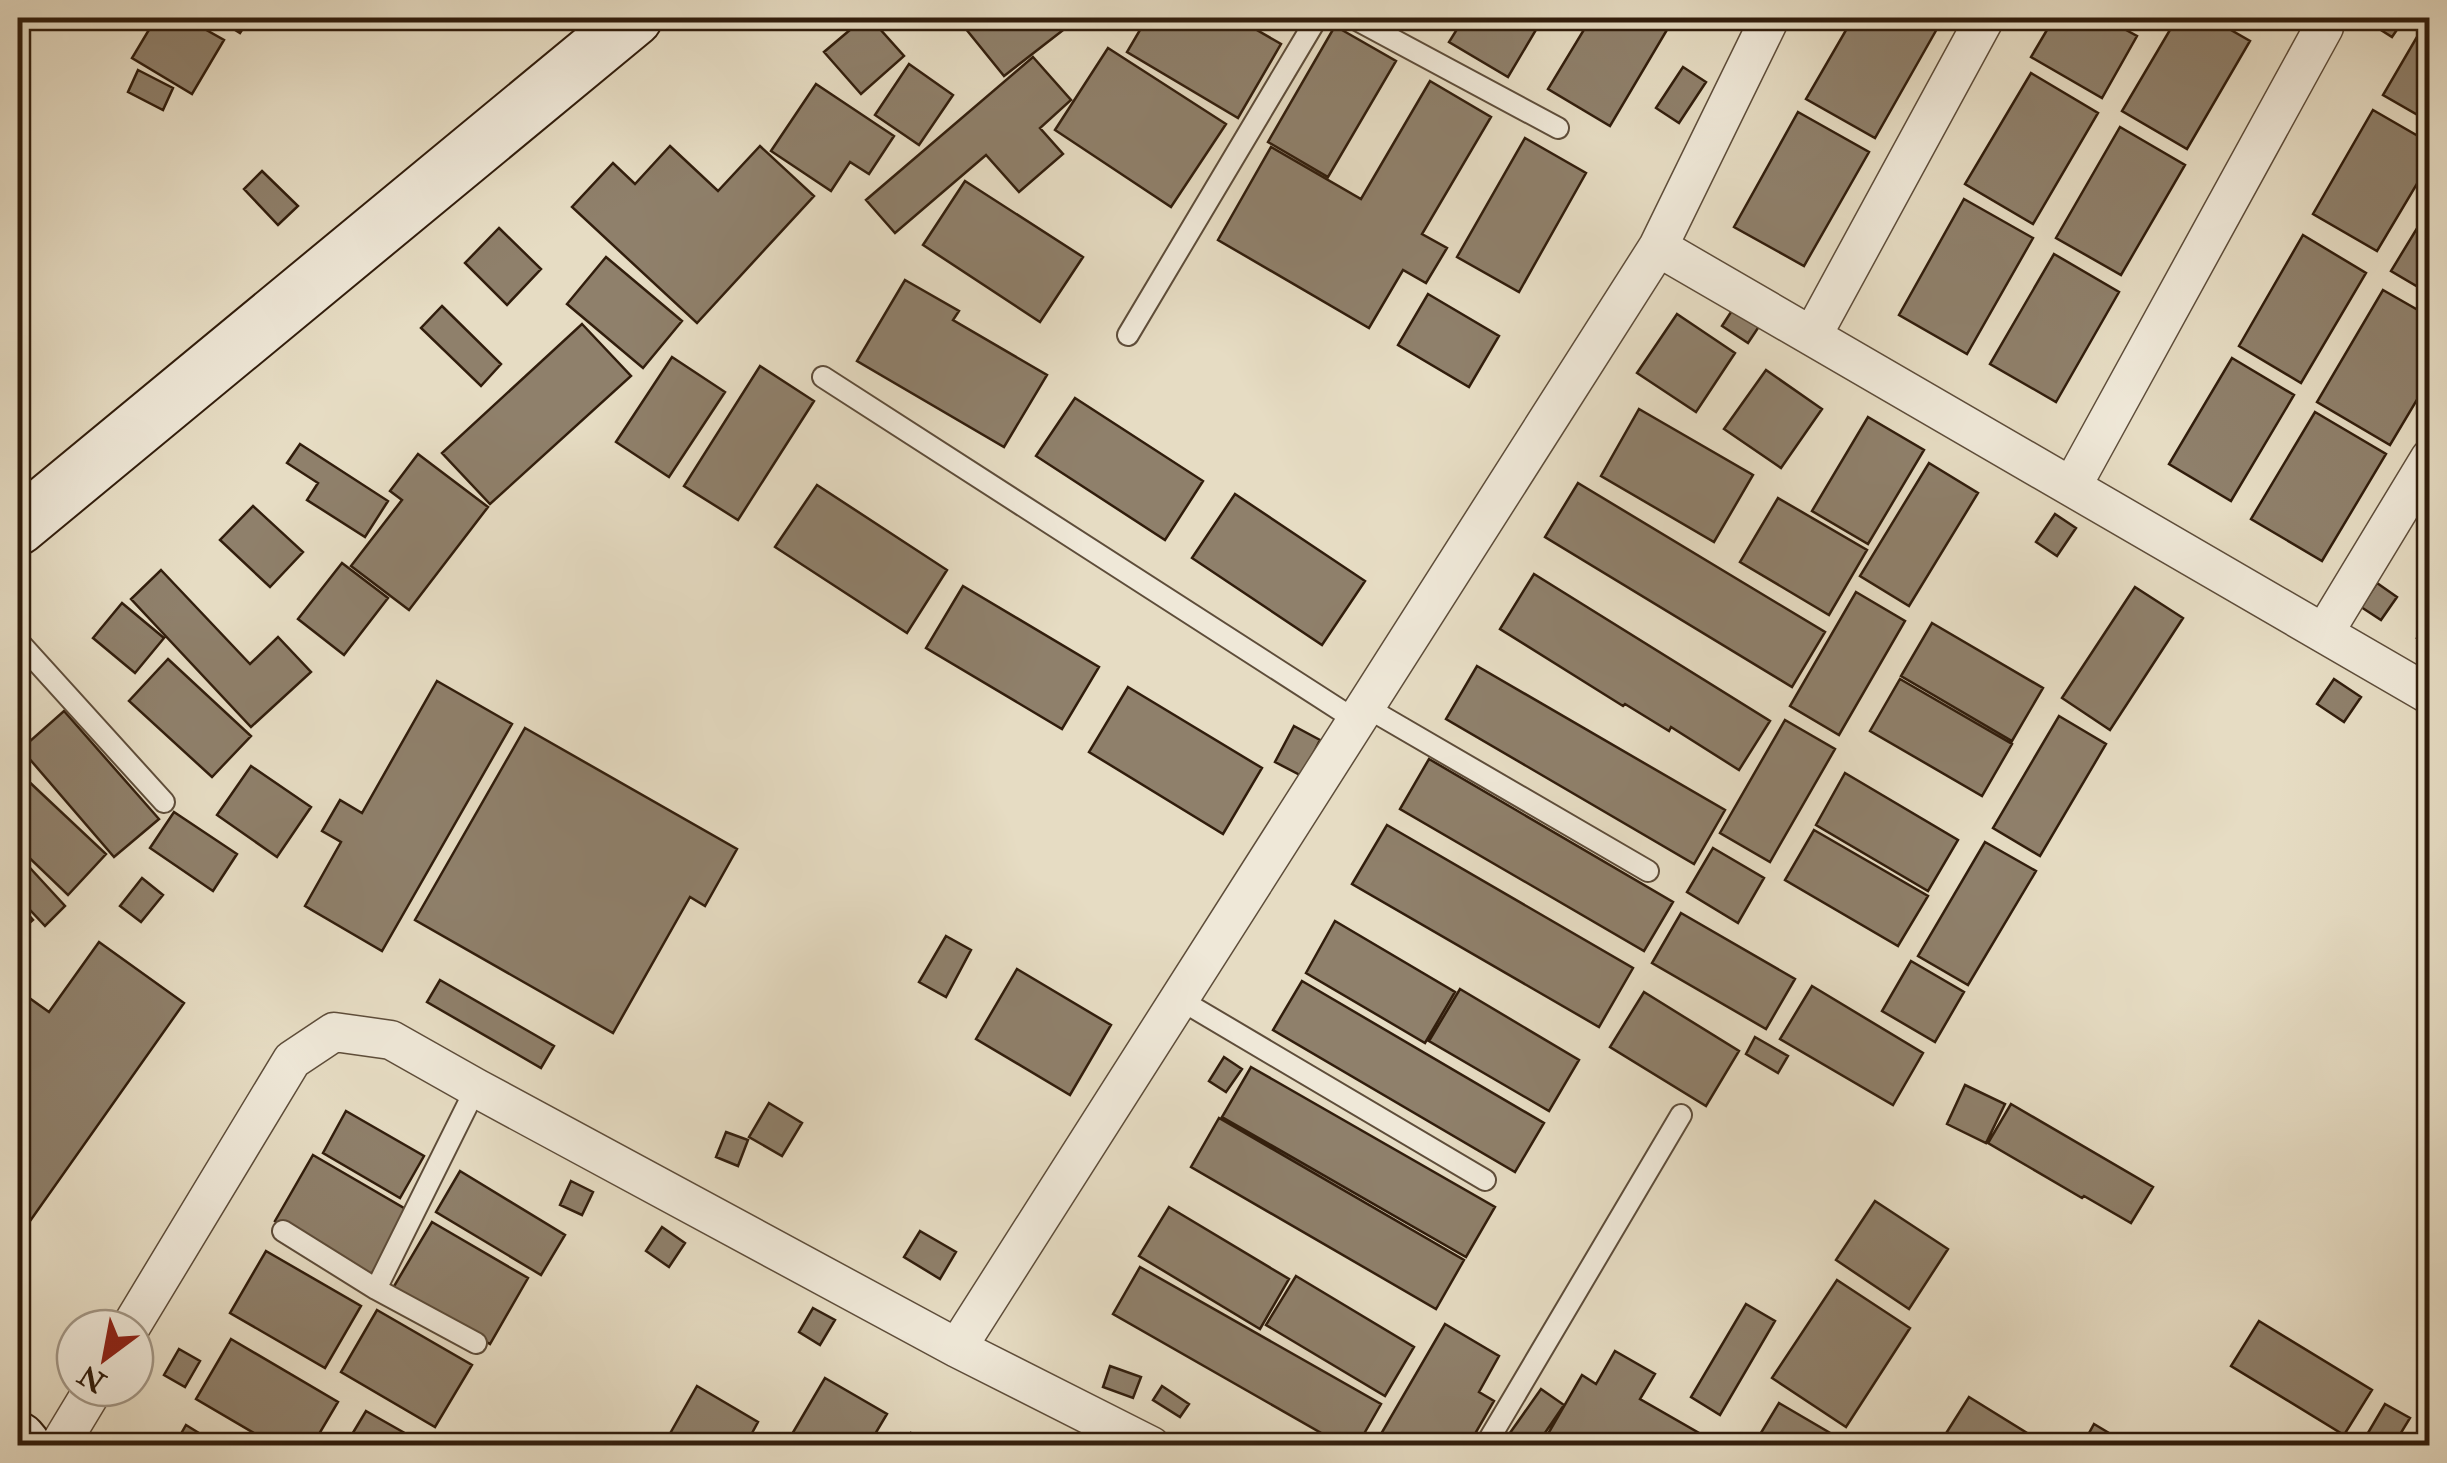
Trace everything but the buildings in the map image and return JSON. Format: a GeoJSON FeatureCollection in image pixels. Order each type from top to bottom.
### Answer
{"type":"FeatureCollection","features":[{"type":"Feature","properties":{"kind":"main road"},"geometry":{"type":"LineString","coordinates":[[18,527],[634,18]]}},
{"type":"Feature","properties":{"kind":"main road"},"geometry":{"type":"LineString","coordinates":[[18,1440],[23,1446]]}},
{"type":"Feature","properties":{"kind":"street"},"geometry":{"type":"LineString","coordinates":[[957,1348],[1658,247],[1770,18]]}},
{"type":"Feature","properties":{"kind":"street"},"geometry":{"type":"LineString","coordinates":[[1812,336],[1985,18]]}},
{"type":"Feature","properties":{"kind":"street"},"geometry":{"type":"LineString","coordinates":[[2072,486],[2324,27]]}},
{"type":"Feature","properties":{"kind":"street"},"geometry":{"type":"LineString","coordinates":[[1658,247],[2430,695]]}},
{"type":"Feature","properties":{"kind":"street"},"geometry":{"type":"LineString","coordinates":[[2324,633],[2430,458]]}},
{"type":"Feature","properties":{"kind":"street"},"geometry":{"type":"LineString","coordinates":[[142,1308],[292,1060],[334,1032],[392,1040],[957,1348],[1151,1446]]}},
{"type":"Feature","properties":{"kind":"street"},"geometry":{"type":"LineString","coordinates":[[59,1446],[82,1408]]}},
{"type":"Feature","properties":{"kind":"lane"},"geometry":{"type":"LineString","coordinates":[[1128,336],[1317,18]]}},
{"type":"Feature","properties":{"kind":"lane"},"geometry":{"type":"LineString","coordinates":[[1353,18],[1558,128]]}},
{"type":"Feature","properties":{"kind":"lane"},"geometry":{"type":"LineString","coordinates":[[823,377],[1361,714],[1648,871]]}},
{"type":"Feature","properties":{"kind":"lane"},"geometry":{"type":"LineString","coordinates":[[18,641],[164,802]]}},
{"type":"Feature","properties":{"kind":"lane"},"geometry":{"type":"LineString","coordinates":[[1179,999],[1485,1180]]}},
{"type":"Feature","properties":{"kind":"lane"},"geometry":{"type":"LineString","coordinates":[[376,1288],[476,1088]]}},
{"type":"Feature","properties":{"kind":"lane"},"geometry":{"type":"LineString","coordinates":[[1485,1446],[1681,1115]]}},
{"type":"Feature","properties":{"kind":"lane"},"geometry":{"type":"LineString","coordinates":[[282,1231],[476,1343]]}}]}
